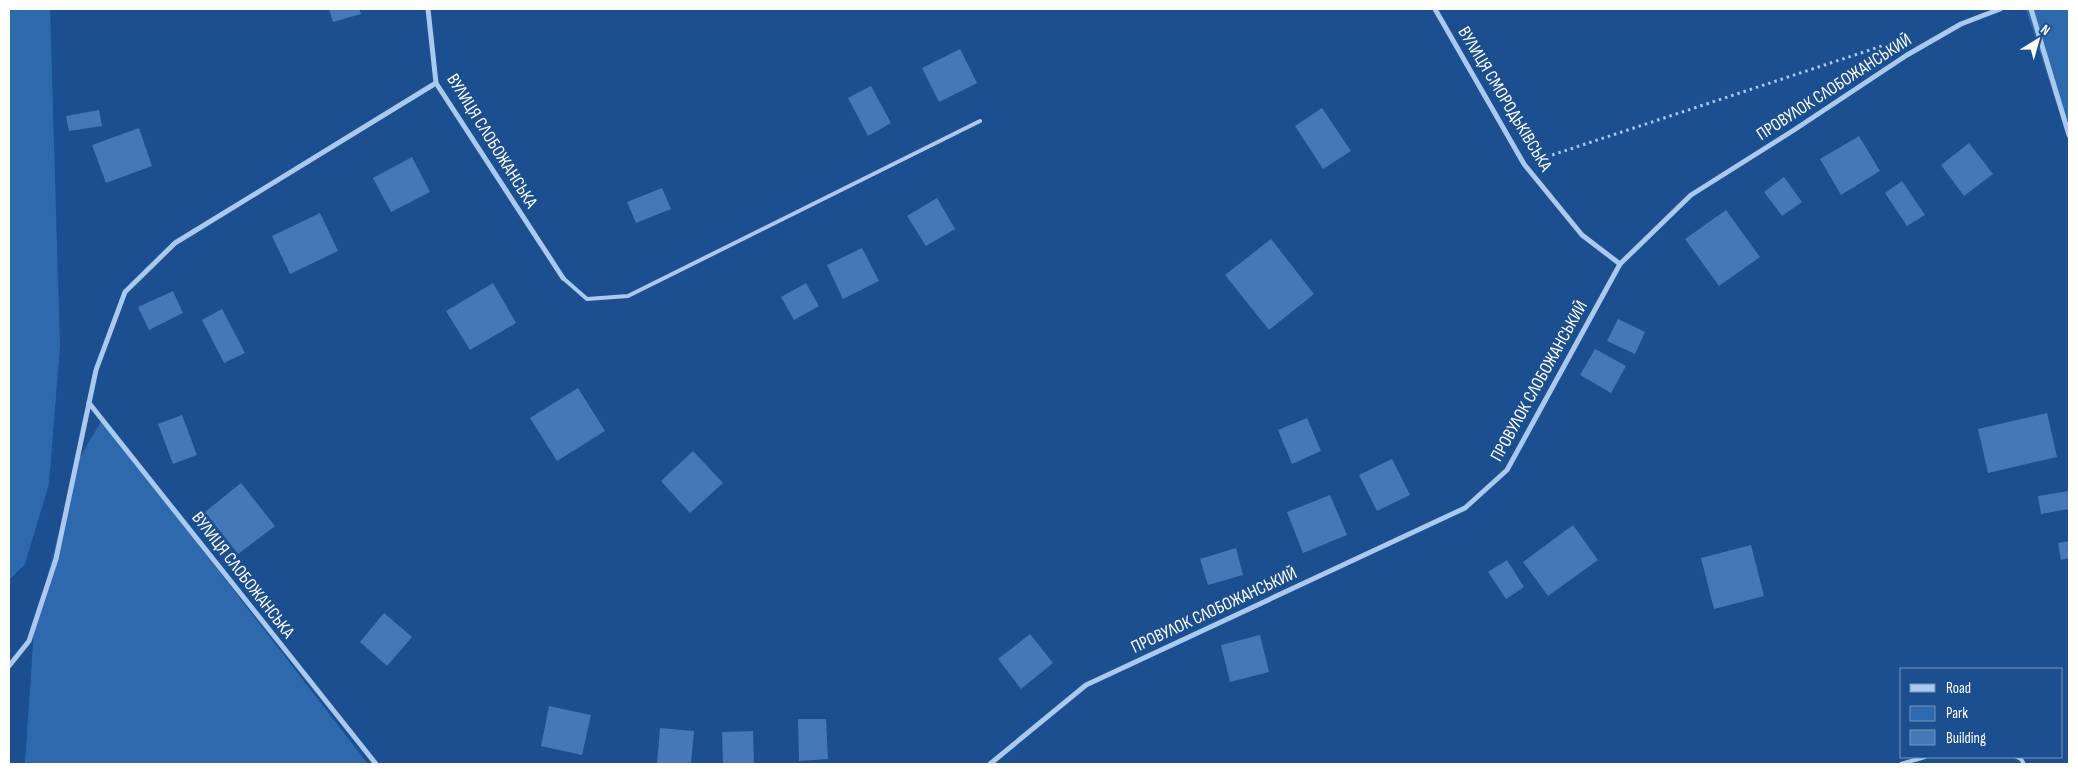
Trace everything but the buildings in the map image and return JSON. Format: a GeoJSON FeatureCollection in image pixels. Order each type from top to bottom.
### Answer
{"type":"FeatureCollection","features":[{"type":"Feature","properties":{"kind":"street","name":"ВУЛИЦЯ СЛОБОЖАНСЬКА"},"geometry":{"type":"LineString","coordinates":[[428,9],[436,83],[563,278]]}},
{"type":"Feature","properties":{"kind":"street","name":"ВУЛИЦЯ СМОРОДЬКІВСЬКА"},"geometry":{"type":"LineString","coordinates":[[1435,9],[1524,164],[1582,234],[1620,264]]}},
{"type":"Feature","properties":{"kind":"street","name":"ПРОВУЛОК СЛОБОЖАНСЬКИЙ"},"geometry":{"type":"LineString","coordinates":[[990,764],[1086,685],[1465,508],[1507,470],[1620,264],[1691,196],[1907,55],[1961,24],[2000,9]]}},
{"type":"Feature","properties":{"kind":"street"},"geometry":{"type":"LineString","coordinates":[[2031,9],[2069,134]]}},
{"type":"Feature","properties":{"kind":"street"},"geometry":{"type":"LineString","coordinates":[[9,666],[29,641],[56,559],[96,370],[125,292],[175,243],[436,83]]}},
{"type":"Feature","properties":{"kind":"street","name":"ВУЛИЦЯ СЛОБОЖАНСЬКА"},"geometry":{"type":"LineString","coordinates":[[89,403],[376,764]]}},
{"type":"Feature","properties":{"kind":"lane"},"geometry":{"type":"LineString","coordinates":[[563,278],[587,299],[628,296],[980,121]]}},
{"type":"Feature","properties":{"kind":"lane"},"geometry":{"type":"LineString","coordinates":[[1901,764],[1922,758]]}},
{"type":"Feature","properties":{"kind":"path"},"geometry":{"type":"LineString","coordinates":[[1524,164],[1864,50],[1890,43]]}},
{"type":"Feature","properties":{"kind":"green space"},"geometry":{"type":"Polygon","coordinates":[[[9,9],[50,9],[60,346],[49,484],[25,564],[9,580],[9,9]]]}},
{"type":"Feature","properties":{"kind":"green space"},"geometry":{"type":"Polygon","coordinates":[[[2026,9],[2069,9],[2069,143],[2026,9]]]}},
{"type":"Feature","properties":{"kind":"green space"},"geometry":{"type":"Polygon","coordinates":[[[102,420],[368,764],[25,764],[34,628],[77,462],[102,420]]]}}]}
